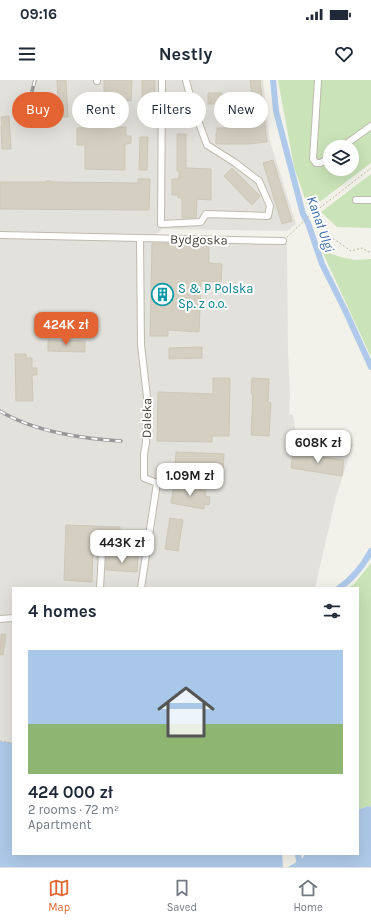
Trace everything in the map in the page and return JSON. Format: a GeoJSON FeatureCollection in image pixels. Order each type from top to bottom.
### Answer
{"type":"FeatureCollection","features":[{"type":"Feature","properties":{"kind":"street"},"geometry":{"type":"LineString","coordinates":[[162,80],[161,224],[201,222],[206,214],[268,216],[270,206],[259,181],[234,162],[207,145],[192,104],[186,80]]}},
{"type":"Feature","properties":{"kind":"street"},"geometry":{"type":"LineString","coordinates":[[318,80],[313,159],[316,163],[323,161]]}},
{"type":"Feature","properties":{"kind":"street"},"geometry":{"type":"LineString","coordinates":[[352,140],[371,126]]}},
{"type":"Feature","properties":{"kind":"street"},"geometry":{"type":"LineString","coordinates":[[356,200],[371,200]]}},
{"type":"Feature","properties":{"kind":"street","name":"Bydgoska"},"geometry":{"type":"LineString","coordinates":[[0,235],[283,241]]}},
{"type":"Feature","properties":{"kind":"street","name":"Daleka"},"geometry":{"type":"LineString","coordinates":[[140,238],[141,345],[147,397],[144,478],[157,483],[140,587]]}},
{"type":"Feature","properties":{"kind":"street"},"geometry":{"type":"LineString","coordinates":[[100,587],[102,552]]}},
{"type":"Feature","properties":{"kind":"street"},"geometry":{"type":"LineString","coordinates":[[0,619],[12,618]]}},
{"type":"Feature","properties":{"kind":"path"},"geometry":{"type":"LineString","coordinates":[[283,241],[312,213],[371,168]]}},
{"type":"Feature","properties":{"kind":"path"},"geometry":{"type":"LineString","coordinates":[[312,213],[328,236],[351,251],[362,248],[371,254]]}},
{"type":"Feature","properties":{"kind":"path"},"geometry":{"type":"LineString","coordinates":[[0,741],[12,744]]}},
{"type":"Feature","properties":{"kind":"shaded area"},"geometry":{"type":"Polygon","coordinates":[[[0,80],[263,80],[264,92],[214,92],[214,128],[268,128],[268,124],[270,141],[296,224],[288,231],[162,229],[150,241],[287,244],[290,395],[289,414],[293,415],[297,442],[353,444],[336,497],[315,587],[12,587],[12,743],[0,741],[0,80]]]}},
{"type":"Feature","properties":{"kind":"green space"},"geometry":{"type":"Polygon","coordinates":[[[278,80],[371,80],[371,163],[359,172],[359,140],[323,140],[323,176],[354,176],[309,210],[294,167],[278,80]]]}},
{"type":"Feature","properties":{"kind":"green space"},"geometry":{"type":"Polygon","coordinates":[[[371,174],[371,228],[337,227],[321,212],[371,174]]]}},
{"type":"Feature","properties":{"kind":"green space"},"geometry":{"type":"Polygon","coordinates":[[[322,251],[354,260],[371,259],[371,357],[322,251]]]}},
{"type":"Feature","properties":{"kind":"green space"},"geometry":{"type":"Polygon","coordinates":[[[371,563],[371,807],[368,806],[359,810],[359,587],[350,587],[354,584],[371,563]]]}},
{"type":"Feature","properties":{"kind":"water"},"geometry":{"type":"Polygon","coordinates":[[[0,741],[12,743],[12,855],[282,855],[283,867],[0,867],[0,741]]]}},
{"type":"Feature","properties":{"kind":"water"},"geometry":{"type":"Polygon","coordinates":[[[368,806],[371,807],[371,867],[288,867],[302,859],[304,855],[359,855],[359,810],[368,806]]]}},
{"type":"Feature","properties":{"kind":"building"},"geometry":{"type":"Polygon","coordinates":[[[57,80],[66,80],[68,117],[64,117],[64,92],[58,92],[57,80]]]}},
{"type":"Feature","properties":{"kind":"building"},"geometry":{"type":"Polygon","coordinates":[[[104,80],[132,80],[131,101],[129,101],[129,92],[104,92],[104,80]]]}},
{"type":"Feature","properties":{"kind":"building"},"geometry":{"type":"Polygon","coordinates":[[[142,80],[155,80],[155,92],[142,92],[142,80]]]}},
{"type":"Feature","properties":{"kind":"building"},"geometry":{"type":"Polygon","coordinates":[[[250,80],[260,80],[261,92],[252,92],[250,80]]]}},
{"type":"Feature","properties":{"kind":"building"},"geometry":{"type":"Polygon","coordinates":[[[208,93],[214,93],[214,104],[208,104],[208,93]]]}},
{"type":"Feature","properties":{"kind":"building"},"geometry":{"type":"Polygon","coordinates":[[[9,116],[11,149],[2,149],[1,117],[9,116]]]}},
{"type":"Feature","properties":{"kind":"building"},"geometry":{"type":"Polygon","coordinates":[[[77,128],[126,128],[126,136],[131,136],[131,143],[125,145],[125,170],[85,169],[85,145],[77,145],[77,128]]]}},
{"type":"Feature","properties":{"kind":"building"},"geometry":{"type":"Polygon","coordinates":[[[217,128],[265,128],[267,142],[248,144],[216,144],[217,128]]]}},
{"type":"Feature","properties":{"kind":"building"},"geometry":{"type":"Polygon","coordinates":[[[177,134],[186,134],[186,168],[211,169],[211,200],[197,199],[196,218],[182,218],[182,198],[178,198],[178,195],[172,195],[172,179],[179,179],[179,171],[177,171],[177,134]]]}},
{"type":"Feature","properties":{"kind":"building"},"geometry":{"type":"Polygon","coordinates":[[[140,137],[148,137],[147,170],[139,170],[140,137]]]}},
{"type":"Feature","properties":{"kind":"building"},"geometry":{"type":"Polygon","coordinates":[[[273,160],[292,221],[282,224],[263,163],[273,160]]]}},
{"type":"Feature","properties":{"kind":"building"},"geometry":{"type":"Polygon","coordinates":[[[232,168],[260,196],[252,205],[224,176],[232,168]]]}},
{"type":"Feature","properties":{"kind":"building"},"geometry":{"type":"Polygon","coordinates":[[[138,179],[150,179],[149,210],[0,209],[0,182],[51,181],[138,183],[138,179]]]}},
{"type":"Feature","properties":{"kind":"building","name":"S & P Polska Sp. z o.o."},"geometry":{"type":"Polygon","coordinates":[[[152,243],[209,245],[209,263],[222,264],[221,282],[201,281],[199,332],[168,330],[168,336],[150,336],[152,243]]]}},
{"type":"Feature","properties":{"kind":"building"},"geometry":{"type":"Polygon","coordinates":[[[48,340],[85,341],[85,352],[48,351],[48,340]]]}},
{"type":"Feature","properties":{"kind":"building"},"geometry":{"type":"Polygon","coordinates":[[[202,347],[202,358],[169,359],[169,348],[202,347]]]}},
{"type":"Feature","properties":{"kind":"building"},"geometry":{"type":"Polygon","coordinates":[[[15,354],[26,354],[26,358],[32,358],[32,368],[37,368],[37,375],[32,375],[33,401],[16,401],[15,354]]]}},
{"type":"Feature","properties":{"kind":"building"},"geometry":{"type":"Polygon","coordinates":[[[213,378],[230,378],[229,436],[212,436],[212,442],[157,441],[158,392],[213,394],[213,378]]]}},
{"type":"Feature","properties":{"kind":"building"},"geometry":{"type":"Polygon","coordinates":[[[252,378],[269,379],[268,402],[271,403],[269,436],[251,435],[253,394],[251,394],[252,378]]]}},
{"type":"Feature","properties":{"kind":"building"},"geometry":{"type":"Polygon","coordinates":[[[176,452],[224,454],[223,471],[175,469],[176,452]]]}},
{"type":"Feature","properties":{"kind":"building"},"geometry":{"type":"Polygon","coordinates":[[[293,453],[344,460],[342,476],[291,468],[293,453]]]}},
{"type":"Feature","properties":{"kind":"building"},"geometry":{"type":"Polygon","coordinates":[[[191,483],[199,485],[198,489],[206,491],[205,496],[210,497],[209,505],[204,504],[204,509],[171,503],[174,485],[190,488],[191,483]]]}},
{"type":"Feature","properties":{"kind":"building"},"geometry":{"type":"Polygon","coordinates":[[[170,518],[183,520],[178,551],[165,549],[170,518]]]}},
{"type":"Feature","properties":{"kind":"building"},"geometry":{"type":"Polygon","coordinates":[[[66,525],[120,527],[119,547],[93,546],[92,582],[64,580],[66,525]]]}},
{"type":"Feature","properties":{"kind":"building"},"geometry":{"type":"Polygon","coordinates":[[[124,555],[138,556],[137,572],[106,570],[106,557],[123,557],[124,555]]]}},
{"type":"Feature","properties":{"kind":"building"},"geometry":{"type":"Polygon","coordinates":[[[1,634],[6,634],[3,655],[0,655],[1,634]]]}},
{"type":"Feature","properties":{"kind":"waterway","name":"Kanał Ulgi"},"geometry":{"type":"LineString","coordinates":[[273,80],[276,111],[303,214],[308,223],[322,264],[371,367]]}},
{"type":"Feature","properties":{"kind":"waterway","name":"Kanał Ulgi"},"geometry":{"type":"LineString","coordinates":[[340,587],[358,571],[371,551]]}},
{"type":"Feature","properties":{"kind":"waterway","name":"Kanał Ulgi"},"geometry":{"type":"LineString","coordinates":[[298,855],[300,867]]}},
{"type":"Feature","properties":{"kind":"railway"},"geometry":{"type":"LineString","coordinates":[[32,92],[35,80]]}},
{"type":"Feature","properties":{"kind":"railway"},"geometry":{"type":"LineString","coordinates":[[0,411],[27,424],[58,433],[121,441]]}},
{"type":"Feature","properties":{"kind":"place","name":"S & P Polska Sp. z o.o."},"geometry":{"type":"Point","coordinates":[162,295]}}]}
